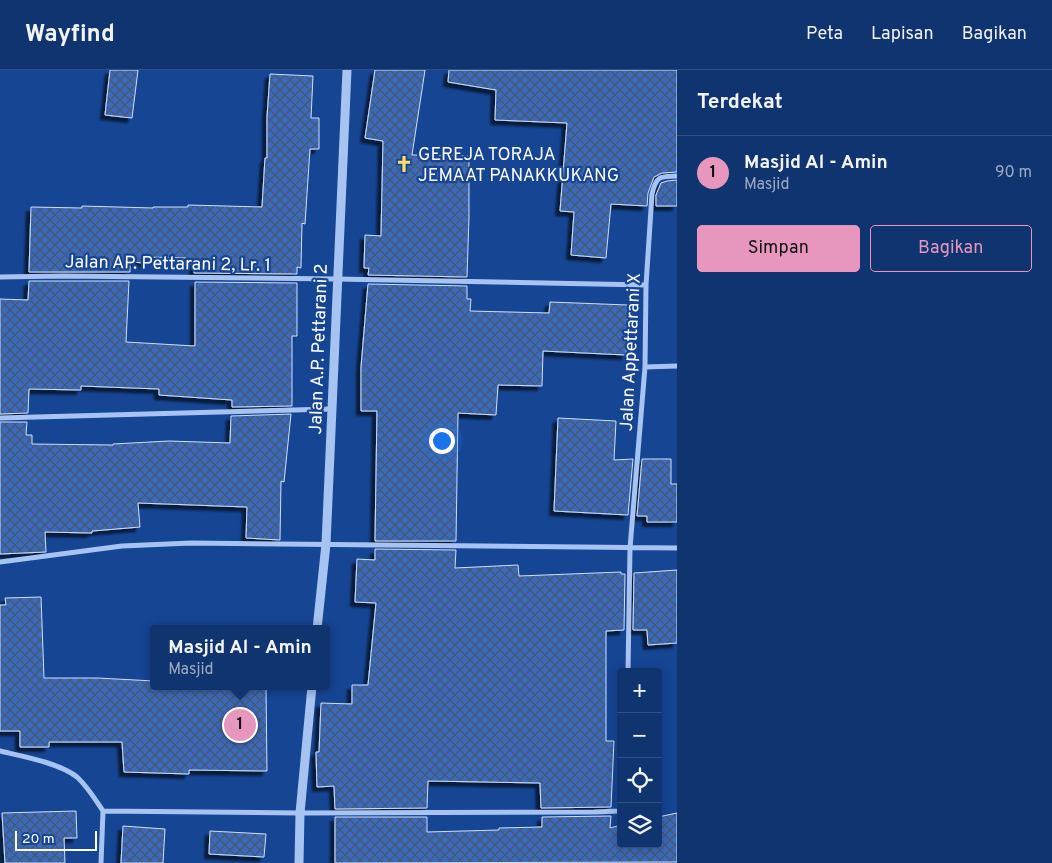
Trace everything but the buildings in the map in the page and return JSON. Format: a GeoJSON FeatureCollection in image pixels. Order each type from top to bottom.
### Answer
{"type":"FeatureCollection","features":[{"type":"Feature","properties":{"kind":"street","name":"Jalan A.P. Pettarani 2"},"geometry":{"type":"LineString","coordinates":[[318,625],[326,544],[336,279],[347,70]]}},
{"type":"Feature","properties":{"kind":"street","name":"Jalan Appettarani X"},"geometry":{"type":"LineString","coordinates":[[628,668],[630,548],[645,367],[646,285],[654,184],[663,176],[677,176]]}},
{"type":"Feature","properties":{"kind":"street","name":"Jalan AP. Pettarani 2, Lr. 1"},"geometry":{"type":"LineString","coordinates":[[0,277],[336,279],[646,285]]}},
{"type":"Feature","properties":{"kind":"street"},"geometry":{"type":"LineString","coordinates":[[645,367],[677,366]]}},
{"type":"Feature","properties":{"kind":"street"},"geometry":{"type":"LineString","coordinates":[[0,418],[332,409]]}},
{"type":"Feature","properties":{"kind":"street"},"geometry":{"type":"LineString","coordinates":[[0,562],[122,546],[160,543],[677,548]]}},
{"type":"Feature","properties":{"kind":"street"},"geometry":{"type":"LineString","coordinates":[[299,863],[300,813],[312,690]]}},
{"type":"Feature","properties":{"kind":"street"},"geometry":{"type":"LineString","coordinates":[[0,751],[34,759],[58,767],[76,776],[103,810],[101,863]]}},
{"type":"Feature","properties":{"kind":"street"},"geometry":{"type":"LineString","coordinates":[[103,810],[300,813],[617,811]]}},
{"type":"Feature","properties":{"kind":"place","name":"GEREJA TORAJA JEMAAT PANAKKUKANG"},"geometry":{"type":"Point","coordinates":[404,164]}},
{"type":"Feature","properties":{"kind":"place","name":"Masjid Al - Amin"},"geometry":{"type":"Point","coordinates":[240,725]}}]}
